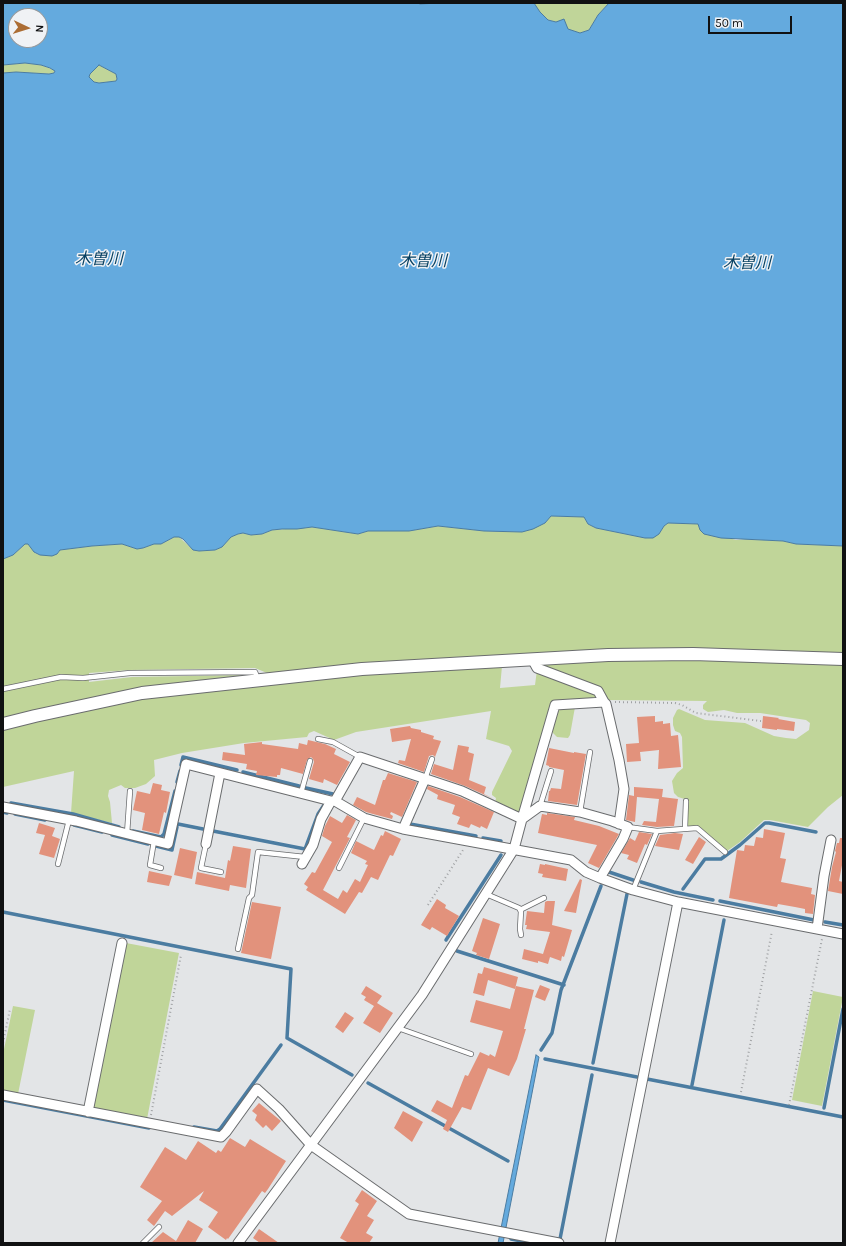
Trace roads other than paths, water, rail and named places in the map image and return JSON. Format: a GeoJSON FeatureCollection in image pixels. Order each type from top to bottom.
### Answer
{"type":"FeatureCollection","features":[{"type":"Feature","properties":{"kind":"street"},"geometry":{"type":"LineString","coordinates":[[3,724],[142,693],[258,679],[362,669],[608,655],[693,654],[843,659]]}},
{"type":"Feature","properties":{"kind":"street"},"geometry":{"type":"LineString","coordinates":[[532,659],[537,668],[598,692],[606,704],[624,789],[624,825],[623,839],[600,878]]}},
{"type":"Feature","properties":{"kind":"street"},"geometry":{"type":"LineString","coordinates":[[238,1243],[422,995],[514,849],[555,705],[604,702]]}},
{"type":"Feature","properties":{"kind":"street"},"geometry":{"type":"LineString","coordinates":[[304,860],[313,846],[321,819],[360,758],[462,792],[522,819]]}},
{"type":"Feature","properties":{"kind":"street"},"geometry":{"type":"LineString","coordinates":[[3,807],[69,820],[168,844],[186,764],[333,801],[364,818],[403,829],[571,860],[586,872],[600,878],[632,890],[678,902],[843,934]]}},
{"type":"Feature","properties":{"kind":"street"},"geometry":{"type":"LineString","coordinates":[[206,844],[220,773]]}},
{"type":"Feature","properties":{"kind":"street"},"geometry":{"type":"LineString","coordinates":[[403,829],[425,779]]}},
{"type":"Feature","properties":{"kind":"street"},"geometry":{"type":"LineString","coordinates":[[522,819],[540,806],[580,812],[624,825]]}},
{"type":"Feature","properties":{"kind":"street"},"geometry":{"type":"LineString","coordinates":[[820,929],[824,876],[831,840]]}},
{"type":"Feature","properties":{"kind":"street"},"geometry":{"type":"LineString","coordinates":[[610,1243],[678,902]]}},
{"type":"Feature","properties":{"kind":"street"},"geometry":{"type":"LineString","coordinates":[[88,1112],[122,943]]}},
{"type":"Feature","properties":{"kind":"street"},"geometry":{"type":"LineString","coordinates":[[3,1095],[221,1137],[257,1089],[280,1109],[311,1145],[409,1214],[559,1243]]}},
{"type":"Feature","properties":{"kind":"lane"},"geometry":{"type":"LineString","coordinates":[[3,689],[61,677],[83,678],[130,673],[255,672],[258,679]]}},
{"type":"Feature","properties":{"kind":"lane"},"geometry":{"type":"LineString","coordinates":[[318,739],[333,742],[360,758]]}},
{"type":"Feature","properties":{"kind":"lane"},"geometry":{"type":"LineString","coordinates":[[580,812],[590,752]]}},
{"type":"Feature","properties":{"kind":"lane"},"geometry":{"type":"LineString","coordinates":[[425,779],[432,759]]}},
{"type":"Feature","properties":{"kind":"lane"},"geometry":{"type":"LineString","coordinates":[[301,793],[310,761]]}},
{"type":"Feature","properties":{"kind":"lane"},"geometry":{"type":"LineString","coordinates":[[540,806],[551,771]]}},
{"type":"Feature","properties":{"kind":"lane"},"geometry":{"type":"LineString","coordinates":[[127,834],[130,791]]}},
{"type":"Feature","properties":{"kind":"lane"},"geometry":{"type":"LineString","coordinates":[[685,828],[686,801]]}},
{"type":"Feature","properties":{"kind":"lane"},"geometry":{"type":"LineString","coordinates":[[339,868],[364,818]]}},
{"type":"Feature","properties":{"kind":"lane"},"geometry":{"type":"LineString","coordinates":[[58,864],[69,820]]}},
{"type":"Feature","properties":{"kind":"lane"},"geometry":{"type":"LineString","coordinates":[[624,825],[657,831],[697,828],[725,852]]}},
{"type":"Feature","properties":{"kind":"lane"},"geometry":{"type":"LineString","coordinates":[[632,890],[657,831]]}},
{"type":"Feature","properties":{"kind":"lane"},"geometry":{"type":"LineString","coordinates":[[154,841],[150,865],[161,868]]}},
{"type":"Feature","properties":{"kind":"lane"},"geometry":{"type":"LineString","coordinates":[[206,844],[201,868],[221,872]]}},
{"type":"Feature","properties":{"kind":"lane"},"geometry":{"type":"LineString","coordinates":[[238,949],[249,898],[252,895],[258,852],[304,860]]}},
{"type":"Feature","properties":{"kind":"lane"},"geometry":{"type":"LineString","coordinates":[[486,894],[519,908],[521,935]]}},
{"type":"Feature","properties":{"kind":"lane"},"geometry":{"type":"LineString","coordinates":[[520,910],[544,898]]}},
{"type":"Feature","properties":{"kind":"lane"},"geometry":{"type":"LineString","coordinates":[[398,1028],[471,1054]]}},
{"type":"Feature","properties":{"kind":"lane"},"geometry":{"type":"LineString","coordinates":[[143,1243],[159,1228]]}},
{"type":"Feature","properties":{"kind":"water","name":"木曽川"},"geometry":{"type":"Polygon","coordinates":[[[3,3],[534,3],[548,20],[556,22],[564,19],[568,29],[580,33],[589,30],[598,15],[609,3],[843,3],[843,546],[721,538],[704,534],[700,530],[698,524],[668,523],[659,534],[653,538],[645,538],[596,528],[588,524],[584,517],[551,516],[545,523],[533,529],[522,532],[484,531],[438,526],[409,531],[368,531],[358,534],[312,527],[272,530],[262,534],[238,534],[231,537],[222,547],[215,550],[193,550],[183,539],[174,537],[161,544],[154,544],[137,549],[122,544],[92,546],[60,550],[57,554],[52,556],[40,555],[34,552],[28,544],[25,544],[13,555],[3,559],[3,73],[16,72],[49,74],[54,73],[55,71],[41,65],[25,63],[3,65],[3,3]],[[99,65],[89,77],[94,82],[99,83],[116,81],[116,74],[99,65]]]}},
{"type":"Feature","properties":{"kind":"water"},"geometry":{"type":"Polygon","coordinates":[[[536,1055],[539,1057],[503,1243],[498,1243],[536,1055]]]}},
{"type":"Feature","properties":{"kind":"waterway"},"geometry":{"type":"LineString","coordinates":[[181,765],[183,757],[237,770]]}},
{"type":"Feature","properties":{"kind":"waterway"},"geometry":{"type":"LineString","coordinates":[[177,782],[180,771]]}},
{"type":"Feature","properties":{"kind":"waterway"},"geometry":{"type":"LineString","coordinates":[[243,772],[299,786]]}},
{"type":"Feature","properties":{"kind":"waterway"},"geometry":{"type":"LineString","coordinates":[[306,788],[333,794]]}},
{"type":"Feature","properties":{"kind":"waterway"},"geometry":{"type":"LineString","coordinates":[[133,831],[161,837],[164,834],[175,791]]}},
{"type":"Feature","properties":{"kind":"waterway"},"geometry":{"type":"LineString","coordinates":[[11,803],[73,814],[119,827]]}},
{"type":"Feature","properties":{"kind":"waterway"},"geometry":{"type":"LineString","coordinates":[[213,831],[305,849],[318,814],[324,805]]}},
{"type":"Feature","properties":{"kind":"waterway"},"geometry":{"type":"LineString","coordinates":[[3,812],[7,813]]}},
{"type":"Feature","properties":{"kind":"waterway"},"geometry":{"type":"LineString","coordinates":[[15,814],[45,820]]}},
{"type":"Feature","properties":{"kind":"waterway"},"geometry":{"type":"LineString","coordinates":[[683,889],[705,859],[721,859],[765,823],[816,832]]}},
{"type":"Feature","properties":{"kind":"waterway"},"geometry":{"type":"LineString","coordinates":[[178,824],[203,829]]}},
{"type":"Feature","properties":{"kind":"waterway"},"geometry":{"type":"LineString","coordinates":[[410,824],[476,836]]}},
{"type":"Feature","properties":{"kind":"waterway"},"geometry":{"type":"LineString","coordinates":[[74,825],[102,832]]}},
{"type":"Feature","properties":{"kind":"waterway"},"geometry":{"type":"LineString","coordinates":[[156,846],[172,850],[177,827]]}},
{"type":"Feature","properties":{"kind":"waterway"},"geometry":{"type":"LineString","coordinates":[[112,835],[148,844]]}},
{"type":"Feature","properties":{"kind":"waterway"},"geometry":{"type":"LineString","coordinates":[[483,838],[501,841]]}},
{"type":"Feature","properties":{"kind":"waterway"},"geometry":{"type":"LineString","coordinates":[[446,940],[501,855]]}},
{"type":"Feature","properties":{"kind":"waterway"},"geometry":{"type":"LineString","coordinates":[[609,872],[633,880]]}},
{"type":"Feature","properties":{"kind":"waterway"},"geometry":{"type":"LineString","coordinates":[[641,882],[674,892],[713,900]]}},
{"type":"Feature","properties":{"kind":"waterway"},"geometry":{"type":"LineString","coordinates":[[541,1050],[552,1033],[561,990],[601,886]]}},
{"type":"Feature","properties":{"kind":"waterway"},"geometry":{"type":"LineString","coordinates":[[593,1063],[627,894]]}},
{"type":"Feature","properties":{"kind":"waterway"},"geometry":{"type":"LineString","coordinates":[[720,901],[814,920]]}},
{"type":"Feature","properties":{"kind":"waterway"},"geometry":{"type":"LineString","coordinates":[[3,912],[291,969],[287,1038],[352,1075]]}},
{"type":"Feature","properties":{"kind":"waterway"},"geometry":{"type":"LineString","coordinates":[[692,1085],[724,920]]}},
{"type":"Feature","properties":{"kind":"waterway"},"geometry":{"type":"LineString","coordinates":[[825,922],[843,925]]}},
{"type":"Feature","properties":{"kind":"waterway"},"geometry":{"type":"LineString","coordinates":[[457,951],[564,985]]}},
{"type":"Feature","properties":{"kind":"waterway"},"geometry":{"type":"LineString","coordinates":[[824,1108],[843,1009]]}},
{"type":"Feature","properties":{"kind":"waterway"},"geometry":{"type":"LineString","coordinates":[[194,1127],[217,1131],[220,1129],[281,1045]]}},
{"type":"Feature","properties":{"kind":"waterway"},"geometry":{"type":"LineString","coordinates":[[545,1059],[637,1077]]}},
{"type":"Feature","properties":{"kind":"waterway"},"geometry":{"type":"LineString","coordinates":[[560,1239],[592,1075]]}},
{"type":"Feature","properties":{"kind":"waterway"},"geometry":{"type":"LineString","coordinates":[[647,1079],[843,1117]]}},
{"type":"Feature","properties":{"kind":"waterway"},"geometry":{"type":"LineString","coordinates":[[368,1083],[508,1161]]}},
{"type":"Feature","properties":{"kind":"waterway"},"geometry":{"type":"LineString","coordinates":[[3,1100],[149,1128]]}},
{"type":"Feature","properties":{"kind":"waterway"},"geometry":{"type":"LineString","coordinates":[[511,1239],[532,1243]]}}]}
